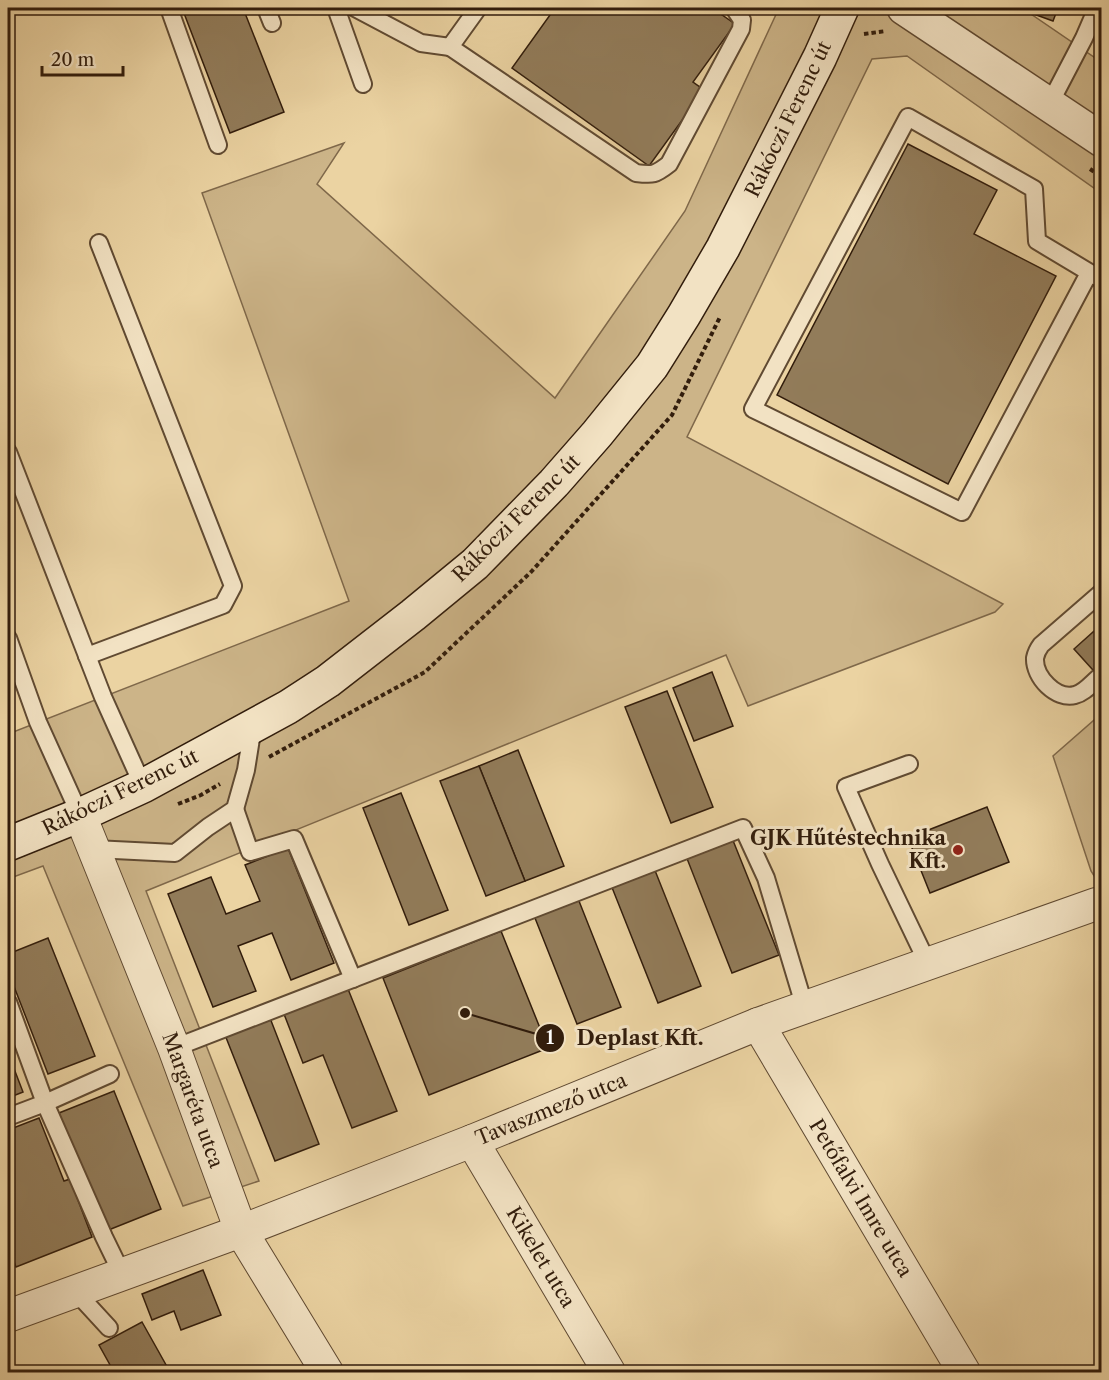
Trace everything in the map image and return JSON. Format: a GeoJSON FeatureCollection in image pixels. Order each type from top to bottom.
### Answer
{"type":"FeatureCollection","features":[{"type":"Feature","properties":{"kind":"main road","name":"Rákóczi Ferenc út"},"geometry":{"type":"LineString","coordinates":[[8,844],[143,786],[288,706],[328,681],[475,564],[554,483],[652,366],[723,248],[820,57],[842,8]]}},
{"type":"Feature","properties":{"kind":"main road"},"geometry":{"type":"LineString","coordinates":[[904,8],[1101,140]]}},
{"type":"Feature","properties":{"kind":"street","name":"Margaréta utca"},"geometry":{"type":"LineString","coordinates":[[80,815],[174,1048],[241,1231],[327,1372]]}},
{"type":"Feature","properties":{"kind":"street","name":"Tavaszmező utca"},"geometry":{"type":"LineString","coordinates":[[8,1316],[241,1231],[472,1141],[758,1024],[1096,904]]}},
{"type":"Feature","properties":{"kind":"street","name":"Petőfalvi Imre utca"},"geometry":{"type":"LineString","coordinates":[[758,1024],[964,1372]]}},
{"type":"Feature","properties":{"kind":"street","name":"Kikelet utca"},"geometry":{"type":"LineString","coordinates":[[472,1141],[609,1372]]}},
{"type":"Feature","properties":{"kind":"lane"},"geometry":{"type":"LineString","coordinates":[[169,8],[218,145]]}},
{"type":"Feature","properties":{"kind":"lane"},"geometry":{"type":"LineString","coordinates":[[336,8],[363,84]]}},
{"type":"Feature","properties":{"kind":"lane"},"geometry":{"type":"LineString","coordinates":[[355,8],[421,43],[450,47],[636,173],[652,174],[669,164],[741,29],[741,20],[734,8]]}},
{"type":"Feature","properties":{"kind":"lane"},"geometry":{"type":"LineString","coordinates":[[450,47],[478,8]]}},
{"type":"Feature","properties":{"kind":"lane"},"geometry":{"type":"LineString","coordinates":[[1049,105],[1097,8]]}},
{"type":"Feature","properties":{"kind":"lane"},"geometry":{"type":"LineString","coordinates":[[908,117],[1035,189],[1037,241],[1095,277],[962,513],[753,409],[908,117]]}},
{"type":"Feature","properties":{"kind":"lane"},"geometry":{"type":"LineString","coordinates":[[87,656],[223,605],[233,585],[99,243]]}},
{"type":"Feature","properties":{"kind":"lane"},"geometry":{"type":"LineString","coordinates":[[8,452],[103,697],[143,786]]}},
{"type":"Feature","properties":{"kind":"lane"},"geometry":{"type":"LineString","coordinates":[[1098,678],[1077,695],[1061,695],[1045,684],[1036,668],[1035,660],[1041,645],[1101,592]]}},
{"type":"Feature","properties":{"kind":"lane"},"geometry":{"type":"LineString","coordinates":[[8,638],[38,722],[80,815]]}},
{"type":"Feature","properties":{"kind":"lane"},"geometry":{"type":"LineString","coordinates":[[253,726],[246,770],[235,809],[250,852],[294,839],[353,979]]}},
{"type":"Feature","properties":{"kind":"lane"},"geometry":{"type":"LineString","coordinates":[[909,764],[846,787],[928,964]]}},
{"type":"Feature","properties":{"kind":"lane"},"geometry":{"type":"LineString","coordinates":[[94,849],[175,853],[235,809]]}},
{"type":"Feature","properties":{"kind":"lane"},"geometry":{"type":"LineString","coordinates":[[174,1048],[743,828],[766,878],[805,1008]]}},
{"type":"Feature","properties":{"kind":"lane"},"geometry":{"type":"LineString","coordinates":[[8,1002],[45,1103],[122,1274]]}},
{"type":"Feature","properties":{"kind":"lane"},"geometry":{"type":"LineString","coordinates":[[8,1117],[110,1074]]}},
{"type":"Feature","properties":{"kind":"lane"},"geometry":{"type":"LineString","coordinates":[[75,1291],[109,1328]]}},
{"type":"Feature","properties":{"kind":"shaded area"},"geometry":{"type":"Polygon","coordinates":[[[779,8],[1022,8],[1101,62],[1101,193],[907,56],[872,59],[687,437],[1003,604],[995,612],[748,706],[726,655],[146,891],[259,1181],[183,1206],[43,866],[8,879],[8,734],[349,601],[202,193],[344,143],[317,184],[555,398],[685,211],[779,8]]]}},
{"type":"Feature","properties":{"kind":"shaded area"},"geometry":{"type":"Polygon","coordinates":[[[1101,714],[1101,887],[1091,871],[1053,756],[1101,714]]]}},
{"type":"Feature","properties":{"kind":"building"},"geometry":{"type":"Polygon","coordinates":[[[182,8],[243,8],[284,112],[230,133],[182,8]]]}},
{"type":"Feature","properties":{"kind":"building"},"geometry":{"type":"Polygon","coordinates":[[[555,8],[712,8],[735,24],[693,82],[704,90],[649,166],[512,68],[555,8]]]}},
{"type":"Feature","properties":{"kind":"building"},"geometry":{"type":"Polygon","coordinates":[[[1017,8],[1058,8],[1053,21],[1017,8]]]}},
{"type":"Feature","properties":{"kind":"building"},"geometry":{"type":"Polygon","coordinates":[[[1102,25],[1102,42],[1096,40],[1102,25]]]}},
{"type":"Feature","properties":{"kind":"building"},"geometry":{"type":"Polygon","coordinates":[[[908,144],[997,190],[974,234],[1056,276],[948,484],[777,395],[908,144]]]}},
{"type":"Feature","properties":{"kind":"building"},"geometry":{"type":"Polygon","coordinates":[[[1102,624],[1102,680],[1074,649],[1102,624]]]}},
{"type":"Feature","properties":{"kind":"building"},"geometry":{"type":"Polygon","coordinates":[[[712,672],[733,726],[694,741],[673,688],[712,672]]]}},
{"type":"Feature","properties":{"kind":"building"},"geometry":{"type":"Polygon","coordinates":[[[667,691],[713,807],[671,823],[625,707],[667,691]]]}},
{"type":"Feature","properties":{"kind":"building"},"geometry":{"type":"Polygon","coordinates":[[[518,750],[564,866],[525,881],[479,766],[518,750]]]}},
{"type":"Feature","properties":{"kind":"building"},"geometry":{"type":"Polygon","coordinates":[[[479,766],[525,881],[486,896],[440,781],[479,766]]]}},
{"type":"Feature","properties":{"kind":"building"},"geometry":{"type":"Polygon","coordinates":[[[401,793],[448,910],[409,925],[363,808],[401,793]]]}},
{"type":"Feature","properties":{"kind":"building","name":"GJK Hűtéstechnika Kft."},"geometry":{"type":"Polygon","coordinates":[[[987,807],[1009,862],[930,893],[908,838],[987,807]]]}},
{"type":"Feature","properties":{"kind":"building"},"geometry":{"type":"Polygon","coordinates":[[[732,838],[779,955],[732,973],[686,856],[732,838]]]}},
{"type":"Feature","properties":{"kind":"building"},"geometry":{"type":"Polygon","coordinates":[[[288,848],[334,963],[291,980],[272,933],[238,946],[256,991],[213,1007],[168,894],[211,877],[226,914],[260,901],[245,865],[288,848]]]}},
{"type":"Feature","properties":{"kind":"building"},"geometry":{"type":"Polygon","coordinates":[[[654,868],[701,986],[658,1003],[611,885],[654,868]]]}},
{"type":"Feature","properties":{"kind":"building"},"geometry":{"type":"Polygon","coordinates":[[[577,896],[621,1007],[577,1024],[533,913],[577,896]]]}},
{"type":"Feature","properties":{"kind":"building"},"geometry":{"type":"Polygon","coordinates":[[[501,931],[548,1048],[429,1095],[383,978],[501,931]]]}},
{"type":"Feature","properties":{"kind":"building"},"geometry":{"type":"Polygon","coordinates":[[[48,938],[95,1056],[48,1074],[8,971],[8,954],[48,938]]]}},
{"type":"Feature","properties":{"kind":"building"},"geometry":{"type":"Polygon","coordinates":[[[348,989],[397,1111],[352,1128],[323,1055],[303,1063],[284,1014],[348,989]]]}},
{"type":"Feature","properties":{"kind":"building"},"geometry":{"type":"Polygon","coordinates":[[[270,1018],[319,1144],[275,1161],[225,1035],[270,1018]]]}},
{"type":"Feature","properties":{"kind":"building"},"geometry":{"type":"Polygon","coordinates":[[[8,1053],[23,1092],[8,1098],[8,1053]]]}},
{"type":"Feature","properties":{"kind":"building"},"geometry":{"type":"Polygon","coordinates":[[[114,1091],[161,1209],[106,1231],[59,1113],[114,1091]]]}},
{"type":"Feature","properties":{"kind":"building"},"geometry":{"type":"Polygon","coordinates":[[[39,1118],[64,1181],[70,1179],[92,1237],[16,1267],[8,1245],[8,1130],[39,1118]]]}},
{"type":"Feature","properties":{"kind":"building"},"geometry":{"type":"Polygon","coordinates":[[[203,1270],[221,1315],[181,1330],[174,1311],[152,1320],[142,1294],[203,1270]]]}},
{"type":"Feature","properties":{"kind":"building"},"geometry":{"type":"Polygon","coordinates":[[[142,1322],[170,1372],[114,1372],[99,1345],[142,1322]]]}},
{"type":"Feature","properties":{"kind":"place","name":"GJK Hűtéstechnika Kft."},"geometry":{"type":"Point","coordinates":[958,850]}},
{"type":"Feature","properties":{"kind":"place","name":"Deplast Kft."},"geometry":{"type":"Point","coordinates":[465,1013]}}]}
